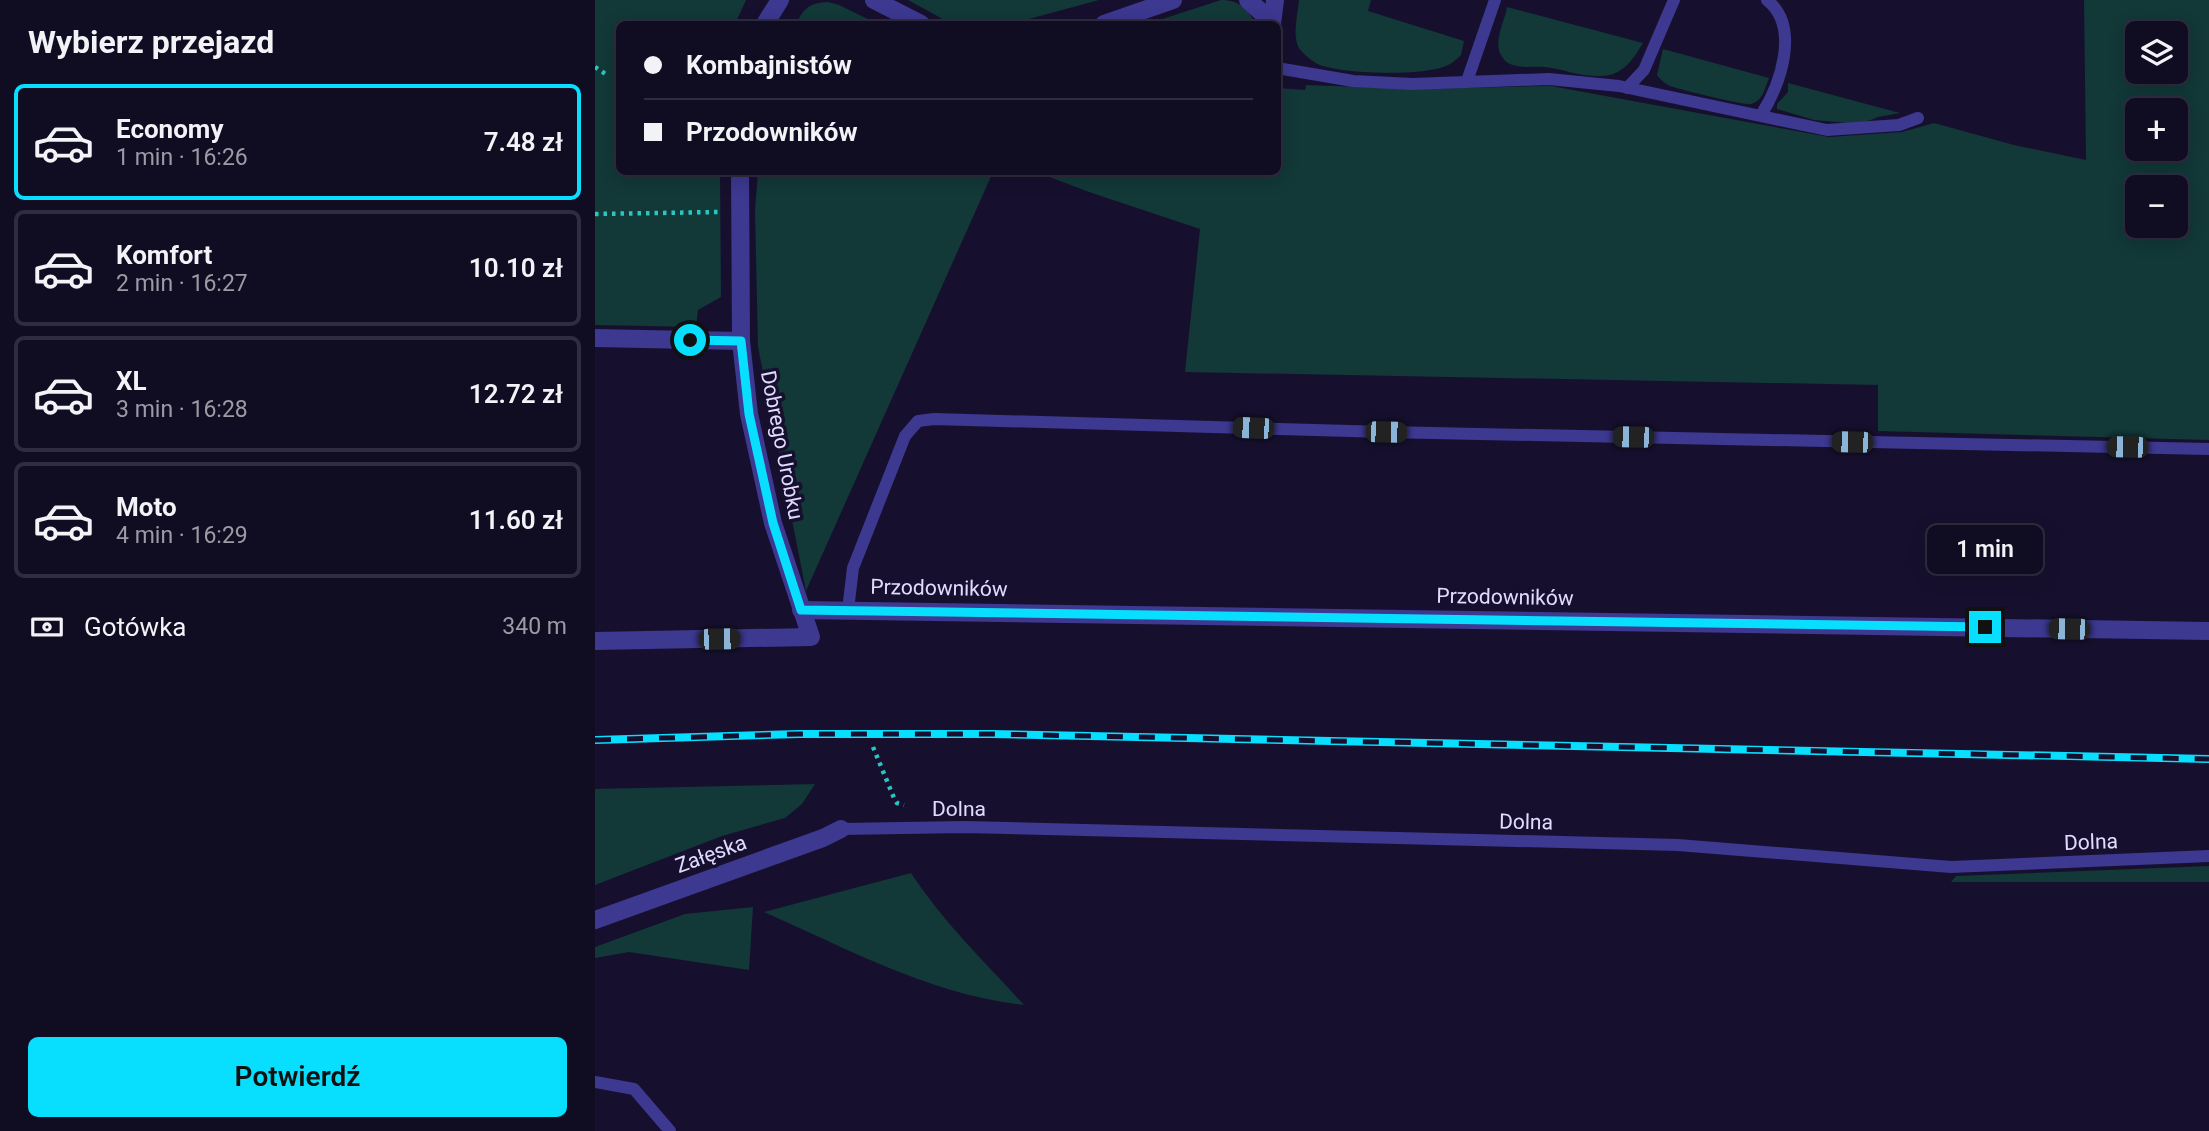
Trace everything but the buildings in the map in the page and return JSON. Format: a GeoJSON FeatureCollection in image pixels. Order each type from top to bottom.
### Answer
{"type":"FeatureCollection","features":[{"type":"Feature","properties":{"kind":"street"},"geometry":{"type":"LineString","coordinates":[[767,21],[780,0]]}},
{"type":"Feature","properties":{"kind":"street"},"geometry":{"type":"LineString","coordinates":[[874,0],[915,21]]}},
{"type":"Feature","properties":{"kind":"street"},"geometry":{"type":"LineString","coordinates":[[1113,21],[1173,0]]}},
{"type":"Feature","properties":{"kind":"street"},"geometry":{"type":"LineString","coordinates":[[1248,0],[1270,21]]}},
{"type":"Feature","properties":{"kind":"street"},"geometry":{"type":"LineString","coordinates":[[1272,21],[1275,0]]}},
{"type":"Feature","properties":{"kind":"street","name":"Dobrego Urobku"},"geometry":{"type":"LineString","coordinates":[[595,641],[811,637],[773,523],[752,427],[741,341],[740,175]]}},
{"type":"Feature","properties":{"kind":"street"},"geometry":{"type":"LineString","coordinates":[[595,338],[741,341]]}},
{"type":"Feature","properties":{"kind":"street","name":"Przodowników"},"geometry":{"type":"LineString","coordinates":[[801,610],[2209,631]]}},
{"type":"Feature","properties":{"kind":"street","name":"Załęska"},"geometry":{"type":"LineString","coordinates":[[595,920],[823,838],[841,829]]}},
{"type":"Feature","properties":{"kind":"lane"},"geometry":{"type":"LineString","coordinates":[[1467,81],[1495,0]]}},
{"type":"Feature","properties":{"kind":"lane"},"geometry":{"type":"LineString","coordinates":[[1627,88],[1644,70],[1674,0]]}},
{"type":"Feature","properties":{"kind":"lane"},"geometry":{"type":"LineString","coordinates":[[1761,116],[1775,93],[1784,54],[1783,25],[1773,5],[1767,0]]}},
{"type":"Feature","properties":{"kind":"lane"},"geometry":{"type":"LineString","coordinates":[[1281,69],[1353,81],[1412,84],[1549,79],[1627,88],[1827,130],[1899,125],[1918,118]]}},
{"type":"Feature","properties":{"kind":"lane"},"geometry":{"type":"LineString","coordinates":[[848,610],[853,568],[905,436],[918,421],[934,419],[1386,432],[2209,449]]}},
{"type":"Feature","properties":{"kind":"lane","name":"Dolna"},"geometry":{"type":"LineString","coordinates":[[841,829],[965,827],[1678,845],[1951,867],[2209,856]]}},
{"type":"Feature","properties":{"kind":"lane"},"geometry":{"type":"LineString","coordinates":[[595,1082],[634,1089],[670,1131]]}},
{"type":"Feature","properties":{"kind":"path"},"geometry":{"type":"LineString","coordinates":[[595,67],[607,75]]}},
{"type":"Feature","properties":{"kind":"path"},"geometry":{"type":"LineString","coordinates":[[595,214],[740,213]]}},
{"type":"Feature","properties":{"kind":"path"},"geometry":{"type":"LineString","coordinates":[[873,747],[894,798],[903,806],[908,804]]}},
{"type":"Feature","properties":{"kind":"green space"},"geometry":{"type":"Polygon","coordinates":[[[595,0],[746,0],[736,21],[616,21],[616,175],[720,175],[721,297],[698,310],[696,327],[595,325],[595,0]]]}},
{"type":"Feature","properties":{"kind":"green space"},"geometry":{"type":"Polygon","coordinates":[[[908,0],[1099,0],[1021,21],[946,21],[908,0]]]}},
{"type":"Feature","properties":{"kind":"green space"},"geometry":{"type":"Polygon","coordinates":[[[1221,0],[1242,6],[1254,21],[1156,21],[1221,0]]]}},
{"type":"Feature","properties":{"kind":"green space"},"geometry":{"type":"Polygon","coordinates":[[[1299,0],[1371,0],[1368,11],[1464,41],[1461,55],[1446,66],[1417,72],[1363,72],[1320,65],[1306,55],[1297,43],[1299,0]]]}},
{"type":"Feature","properties":{"kind":"green space"},"geometry":{"type":"Polygon","coordinates":[[[2084,0],[2209,0],[2209,440],[1878,431],[1878,385],[1185,372],[1200,229],[1044,175],[1281,175],[1281,88],[1305,90],[1306,85],[1414,89],[1551,86],[1829,137],[1902,132],[1934,123],[2014,145],[2086,160],[2084,0]]]}},
{"type":"Feature","properties":{"kind":"green space"},"geometry":{"type":"Polygon","coordinates":[[[828,2],[839,5],[872,21],[798,21],[808,7],[828,2]]]}},
{"type":"Feature","properties":{"kind":"green space"},"geometry":{"type":"Polygon","coordinates":[[[1507,7],[1643,43],[1623,69],[1604,76],[1513,65],[1504,60],[1498,46],[1507,7]]]}},
{"type":"Feature","properties":{"kind":"green space"},"geometry":{"type":"Polygon","coordinates":[[[1663,49],[1769,78],[1765,90],[1755,102],[1746,104],[1670,86],[1657,75],[1663,49]]]}},
{"type":"Feature","properties":{"kind":"green space"},"geometry":{"type":"Polygon","coordinates":[[[1788,83],[1900,113],[1863,123],[1814,120],[1777,109],[1777,104],[1788,92],[1788,83]]]}},
{"type":"Feature","properties":{"kind":"green space"},"geometry":{"type":"Polygon","coordinates":[[[758,175],[992,175],[806,591],[758,347],[755,210],[758,175]]]}},
{"type":"Feature","properties":{"kind":"green space"},"geometry":{"type":"Polygon","coordinates":[[[815,784],[802,804],[785,818],[722,836],[595,885],[595,789],[815,784]]]}},
{"type":"Feature","properties":{"kind":"green space"},"geometry":{"type":"Polygon","coordinates":[[[2209,866],[2209,882],[1951,882],[1956,876],[2209,866]]]}},
{"type":"Feature","properties":{"kind":"green space"},"geometry":{"type":"Polygon","coordinates":[[[911,873],[951,925],[1024,1005],[990,1000],[923,981],[764,912],[911,873]]]}},
{"type":"Feature","properties":{"kind":"green space"},"geometry":{"type":"Polygon","coordinates":[[[753,907],[749,970],[629,952],[595,958],[595,947],[685,914],[753,907]]]}},
{"type":"Feature","properties":{"kind":"railway"},"geometry":{"type":"LineString","coordinates":[[595,740],[799,734],[991,734],[2209,759]]}},
{"type":"Feature","properties":{"kind":"route"},"geometry":{"type":"LineString","coordinates":[[690,340],[741,341],[749,414],[773,523],[801,610],[1985,627]]}}]}
